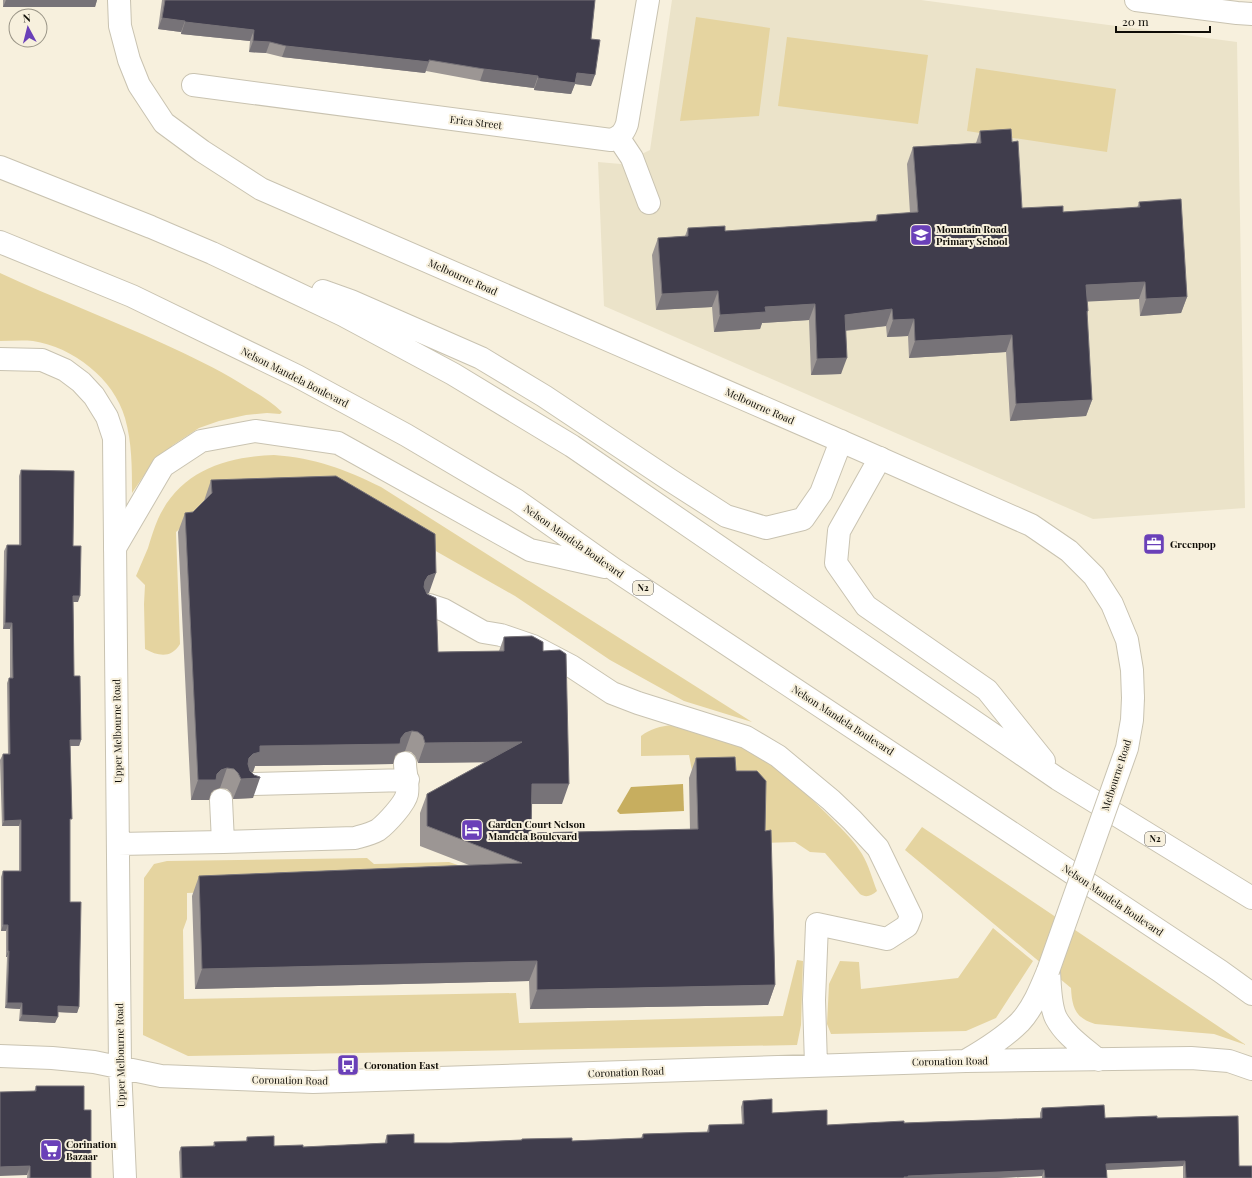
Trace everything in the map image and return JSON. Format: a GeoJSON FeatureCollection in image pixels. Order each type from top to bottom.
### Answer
{"type":"FeatureCollection","features":[{"type":"Feature","properties":{"kind":"main road","name":"Melbourne Road"},"geometry":{"type":"LineString","coordinates":[[119,0],[120,26],[129,60],[139,85],[164,123],[202,151],[261,189],[1031,525],[1069,551],[1094,576],[1112,604],[1127,640],[1132,670],[1133,698],[1132,720],[1127,748],[1048,971],[1037,996],[1020,1021],[996,1043],[966,1061]]}},
{"type":"Feature","properties":{"kind":"main road"},"geometry":{"type":"LineString","coordinates":[[648,0],[628,124],[625,131],[618,138],[632,158],[649,203]]}},
{"type":"Feature","properties":{"kind":"main road"},"geometry":{"type":"LineString","coordinates":[[1136,0],[1252,14]]}},
{"type":"Feature","properties":{"kind":"main road","name":"Erica Street"},"geometry":{"type":"LineString","coordinates":[[193,85],[611,140],[618,138]]}},
{"type":"Feature","properties":{"kind":"main road","name":"N2"},"geometry":{"type":"LineString","coordinates":[[0,167],[212,253],[350,318],[452,374],[572,446],[1058,779],[1252,898]]}},
{"type":"Feature","properties":{"kind":"main road","name":"Nelson Mandela Boulevard"},"geometry":{"type":"LineString","coordinates":[[0,242],[132,296],[296,376],[406,435],[516,500],[616,570],[1062,865],[1252,994]]}},
{"type":"Feature","properties":{"kind":"main road"},"geometry":{"type":"LineString","coordinates":[[212,253],[351,301],[481,358],[544,396],[726,516],[766,528],[803,519],[821,493],[841,441]]}},
{"type":"Feature","properties":{"kind":"main road","name":"Upper Melbourne Road"},"geometry":{"type":"LineString","coordinates":[[0,359],[42,360],[65,370],[85,386],[94,396],[107,416],[114,438],[120,1067],[124,1178]]}},
{"type":"Feature","properties":{"kind":"main road"},"geometry":{"type":"LineString","coordinates":[[115,548],[163,466],[201,441],[255,431],[338,443],[530,550],[616,570]]}},
{"type":"Feature","properties":{"kind":"main road"},"geometry":{"type":"LineString","coordinates":[[880,458],[839,532],[836,563],[866,606],[987,690],[1058,779]]}},
{"type":"Feature","properties":{"kind":"main road"},"geometry":{"type":"LineString","coordinates":[[429,605],[444,610],[483,632],[501,635],[533,646],[571,666],[612,693],[638,703],[746,737],[756,742],[778,756],[831,800],[878,848],[911,916],[907,926],[887,939],[817,924],[814,1000],[816,1065]]}},
{"type":"Feature","properties":{"kind":"main road"},"geometry":{"type":"LineString","coordinates":[[118,844],[354,838],[378,830],[396,812],[407,796],[406,772],[253,784]]}},
{"type":"Feature","properties":{"kind":"main road"},"geometry":{"type":"LineString","coordinates":[[222,800],[223,842]]}},
{"type":"Feature","properties":{"kind":"main road","name":"Melbourne Road"},"geometry":{"type":"LineString","coordinates":[[1048,971],[1055,1017],[1065,1031],[1098,1060]]}},
{"type":"Feature","properties":{"kind":"main road","name":"Coronation Road"},"geometry":{"type":"LineString","coordinates":[[0,1056],[52,1058],[94,1062],[161,1076],[313,1082],[966,1061],[1191,1058],[1229,1061],[1252,1069]]}},
{"type":"Feature","properties":{"kind":"shaded area","name":"Mountain Road Primary School"},"geometry":{"type":"Polygon","coordinates":[[[672,0],[921,0],[1237,42],[1245,508],[1093,519],[604,306],[598,162],[621,164],[650,150],[672,0]]]}},
{"type":"Feature","properties":{"kind":"shaded area"},"geometry":{"type":"Polygon","coordinates":[[[696,17],[770,28],[759,116],[680,121],[696,17]]]}},
{"type":"Feature","properties":{"kind":"shaded area"},"geometry":{"type":"Polygon","coordinates":[[[787,37],[928,55],[918,124],[778,106],[787,37]]]}},
{"type":"Feature","properties":{"kind":"shaded area"},"geometry":{"type":"Polygon","coordinates":[[[976,68],[1116,89],[1107,152],[967,131],[976,68]]]}},
{"type":"Feature","properties":{"kind":"shaded area"},"geometry":{"type":"Polygon","coordinates":[[[0,273],[203,362],[262,396],[282,412],[280,414],[267,413],[246,415],[219,421],[199,428],[173,445],[149,468],[132,493],[129,437],[120,404],[112,390],[90,367],[63,350],[48,344],[33,341],[0,341],[0,273]]]}},
{"type":"Feature","properties":{"kind":"shaded area"},"geometry":{"type":"Polygon","coordinates":[[[274,455],[289,456],[329,465],[381,487],[752,722],[684,701],[610,660],[515,596],[404,533],[198,512],[176,532],[180,644],[173,652],[164,655],[145,649],[145,585],[136,576],[158,519],[167,503],[191,478],[206,470],[222,463],[238,459],[274,455]]]}},
{"type":"Feature","properties":{"kind":"shaded area"},"geometry":{"type":"Polygon","coordinates":[[[672,725],[736,745],[749,751],[775,768],[822,809],[844,831],[867,863],[877,891],[868,896],[860,894],[825,853],[810,852],[795,842],[760,843],[693,776],[689,755],[641,756],[641,736],[656,728],[672,725]]]}},
{"type":"Feature","properties":{"kind":"shaded area"},"geometry":{"type":"Polygon","coordinates":[[[683,784],[684,811],[620,814],[617,811],[631,787],[683,784]]]}},
{"type":"Feature","properties":{"kind":"shaded area"},"geometry":{"type":"Polygon","coordinates":[[[922,827],[1246,1045],[1214,1034],[1095,1024],[1083,1019],[1076,1011],[1072,1001],[1071,988],[905,850],[922,827]]]}},
{"type":"Feature","properties":{"kind":"shaded area"},"geometry":{"type":"Polygon","coordinates":[[[367,858],[374,864],[449,862],[479,872],[479,883],[187,893],[187,919],[183,930],[184,999],[516,993],[519,1023],[783,1016],[797,960],[803,961],[801,1025],[797,1045],[188,1056],[143,1035],[144,878],[154,864],[167,861],[367,858]]]}},
{"type":"Feature","properties":{"kind":"shaded area"},"geometry":{"type":"Polygon","coordinates":[[[993,928],[1033,961],[996,1018],[966,1031],[831,1034],[827,1024],[829,984],[840,961],[859,962],[861,989],[958,978],[993,928]]]}},
{"type":"Feature","properties":{"kind":"building"},"geometry":{"type":"Polygon","coordinates":[[[165,0],[595,0],[591,39],[600,40],[595,75],[577,73],[575,83],[429,60],[429,62],[253,41],[254,30],[162,18],[165,0]]]}},
{"type":"Feature","properties":{"kind":"building"},"geometry":{"type":"Polygon","coordinates":[[[1011,129],[1012,142],[1018,141],[1022,208],[1063,206],[1063,212],[1140,207],[1139,202],[1181,199],[1187,297],[1146,299],[1145,282],[1086,285],[1092,400],[1016,404],[1012,335],[915,341],[914,319],[893,320],[892,309],[845,315],[847,358],[817,359],[815,304],[765,307],[766,312],[720,315],[718,291],[662,294],[658,238],[688,236],[688,228],[725,226],[725,231],[877,221],[877,215],[918,212],[913,147],[981,143],[980,131],[1011,129]]]}},
{"type":"Feature","properties":{"kind":"building"},"geometry":{"type":"Polygon","coordinates":[[[21,470],[74,471],[73,546],[81,546],[80,596],[73,596],[74,676],[80,676],[81,740],[70,740],[72,819],[70,819],[70,902],[81,902],[79,1007],[58,1006],[58,1017],[22,1015],[22,1003],[7,1003],[9,951],[8,925],[3,925],[3,871],[21,871],[21,820],[4,821],[3,754],[10,754],[9,678],[13,678],[12,623],[5,623],[7,545],[21,545],[21,470]]]}},
{"type":"Feature","properties":{"kind":"building"},"geometry":{"type":"Polygon","coordinates":[[[336,476],[435,534],[436,573],[428,576],[424,587],[427,594],[436,598],[438,652],[504,651],[504,637],[532,636],[543,642],[543,651],[560,650],[566,654],[569,784],[532,784],[531,833],[698,829],[696,758],[735,757],[736,771],[757,771],[766,781],[765,831],[771,830],[775,985],[537,990],[537,961],[202,969],[199,876],[522,863],[427,826],[427,794],[522,742],[425,743],[423,736],[418,732],[412,731],[405,733],[401,738],[400,744],[260,746],[260,752],[253,754],[249,758],[248,764],[250,771],[260,778],[241,779],[234,769],[227,768],[221,770],[217,774],[216,780],[198,780],[185,513],[193,512],[212,493],[211,480],[336,476]]]}},
{"type":"Feature","properties":{"kind":"building"},"geometry":{"type":"Polygon","coordinates":[[[36,1086],[84,1086],[84,1110],[91,1110],[91,1178],[30,1178],[30,1166],[0,1167],[0,1092],[36,1091],[36,1086]]]}},
{"type":"Feature","properties":{"kind":"building"},"geometry":{"type":"Polygon","coordinates":[[[772,1099],[772,1113],[827,1110],[827,1125],[904,1121],[904,1123],[1042,1118],[1042,1108],[1104,1105],[1105,1118],[1157,1116],[1157,1118],[1238,1116],[1239,1166],[1252,1166],[1252,1178],[1186,1178],[1185,1161],[1106,1164],[1107,1178],[1045,1178],[1044,1170],[908,1176],[904,1178],[182,1178],[181,1147],[215,1146],[214,1142],[247,1141],[247,1137],[274,1136],[274,1146],[303,1145],[303,1147],[387,1143],[387,1135],[414,1134],[414,1143],[451,1143],[522,1139],[572,1138],[572,1141],[643,1138],[643,1134],[709,1132],[709,1125],[744,1124],[743,1101],[772,1099]]]}},
{"type":"Feature","properties":{"kind":"place","name":"Mountain Road Primary School"},"geometry":{"type":"Point","coordinates":[921,235]}},
{"type":"Feature","properties":{"kind":"place","name":"Greenpop"},"geometry":{"type":"Point","coordinates":[1154,544]}},
{"type":"Feature","properties":{"kind":"place","name":"Garden Court Nelson Mandela Boulevard"},"geometry":{"type":"Point","coordinates":[472,830]}},
{"type":"Feature","properties":{"kind":"place","name":"Coronation East"},"geometry":{"type":"Point","coordinates":[348,1065]}},
{"type":"Feature","properties":{"kind":"place","name":"Corination Bazaar"},"geometry":{"type":"Point","coordinates":[51,1150]}}]}
